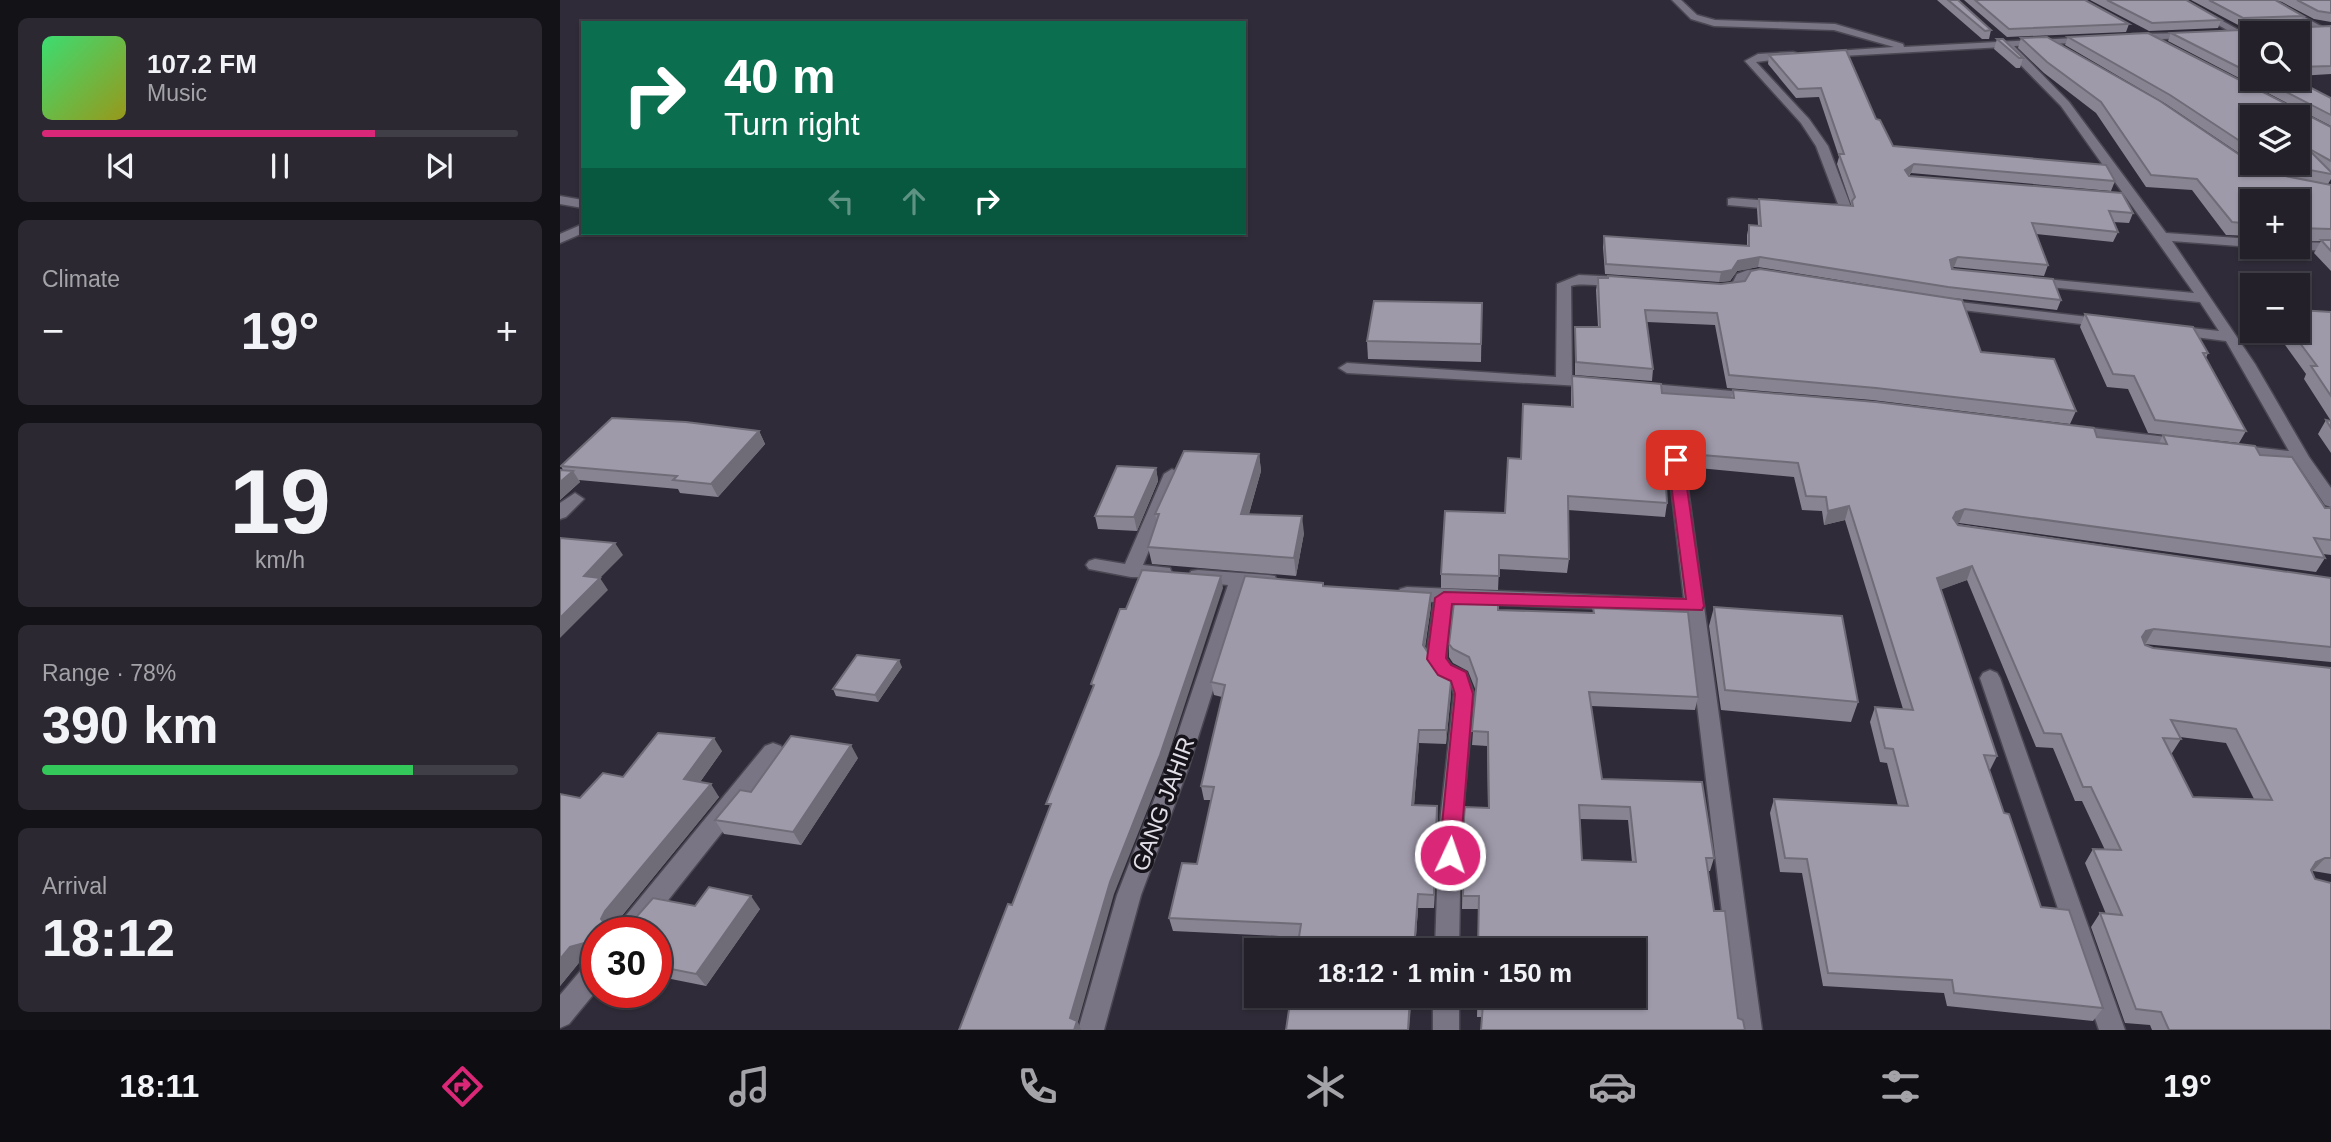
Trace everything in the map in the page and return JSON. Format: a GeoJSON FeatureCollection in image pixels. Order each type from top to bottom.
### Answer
{"type":"FeatureCollection","features":[{"type":"Feature","properties":{"kind":"street"},"geometry":{"type":"LineString","coordinates":[[1676,0],[1694,17],[1714,23],[1835,27],[1913,50]]}},
{"type":"Feature","properties":{"kind":"street"},"geometry":{"type":"LineString","coordinates":[[2178,0],[2239,33]]}},
{"type":"Feature","properties":{"kind":"street"},"geometry":{"type":"LineString","coordinates":[[2267,0],[2328,28]]}},
{"type":"Feature","properties":{"kind":"street"},"geometry":{"type":"LineString","coordinates":[[2124,25],[2170,49]]}},
{"type":"Feature","properties":{"kind":"street"},"geometry":{"type":"LineString","coordinates":[[2310,29],[2328,28]]}},
{"type":"Feature","properties":{"kind":"street"},"geometry":{"type":"LineString","coordinates":[[2212,34],[2239,33]]}},
{"type":"Feature","properties":{"kind":"street"},"geometry":{"type":"LineString","coordinates":[[2120,38],[2199,34]]}},
{"type":"Feature","properties":{"kind":"street"},"geometry":{"type":"LineString","coordinates":[[1814,208],[1844,208],[1826,155],[1805,121],[1750,61],[1768,56],[1913,50],[2001,40],[2095,39]]}},
{"type":"Feature","properties":{"kind":"street"},"geometry":{"type":"LineString","coordinates":[[2001,40],[2065,104],[2129,199],[2161,236],[2206,298],[2248,363],[2301,458],[2331,501]]}},
{"type":"Feature","properties":{"kind":"street"},"geometry":{"type":"LineString","coordinates":[[2046,41],[2070,55]]}},
{"type":"Feature","properties":{"kind":"street"},"geometry":{"type":"LineString","coordinates":[[560,200],[581,204]]}},
{"type":"Feature","properties":{"kind":"street"},"geometry":{"type":"LineString","coordinates":[[1732,202],[1800,207]]}},
{"type":"Feature","properties":{"kind":"street"},"geometry":{"type":"LineString","coordinates":[[560,239],[581,229]]}},
{"type":"Feature","properties":{"kind":"street"},"geometry":{"type":"LineString","coordinates":[[2161,236],[2240,242]]}},
{"type":"Feature","properties":{"kind":"street"},"geometry":{"type":"LineString","coordinates":[[2310,246],[2331,247]]}},
{"type":"Feature","properties":{"kind":"street"},"geometry":{"type":"LineString","coordinates":[[1705,288],[1737,287],[1742,277],[1748,274],[1784,279]]}},
{"type":"Feature","properties":{"kind":"street"},"geometry":{"type":"LineString","coordinates":[[1564,381],[1564,284],[1579,279],[1637,282]]}},
{"type":"Feature","properties":{"kind":"street"},"geometry":{"type":"LineString","coordinates":[[2016,280],[2206,298]]}},
{"type":"Feature","properties":{"kind":"street"},"geometry":{"type":"LineString","coordinates":[[1931,302],[2120,324]]}},
{"type":"Feature","properties":{"kind":"street"},"geometry":{"type":"LineString","coordinates":[[2161,329],[2229,337]]}},
{"type":"Feature","properties":{"kind":"street"},"geometry":{"type":"LineString","coordinates":[[1347,368],[1564,381],[1772,400]]}},
{"type":"Feature","properties":{"kind":"street"},"geometry":{"type":"LineString","coordinates":[[2060,429],[2194,445]]}},
{"type":"Feature","properties":{"kind":"street"},"geometry":{"type":"LineString","coordinates":[[2221,448],[2301,458]]}},
{"type":"Feature","properties":{"kind":"street"},"geometry":{"type":"LineString","coordinates":[[1676,460],[1749,1030]]}},
{"type":"Feature","properties":{"kind":"street"},"geometry":{"type":"LineString","coordinates":[[1131,571],[1172,474]]}},
{"type":"Feature","properties":{"kind":"street"},"geometry":{"type":"LineString","coordinates":[[560,513],[575,499]]}},
{"type":"Feature","properties":{"kind":"street"},"geometry":{"type":"LineString","coordinates":[[1095,565],[1131,571],[1293,583]]}},
{"type":"Feature","properties":{"kind":"street","name":"GANG JAHIR"},"geometry":{"type":"LineString","coordinates":[[1091,1030],[1129,895],[1177,769],[1239,578]]}},
{"type":"Feature","properties":{"kind":"street"},"geometry":{"type":"LineString","coordinates":[[1389,593],[1444,598],[1696,606]]}},
{"type":"Feature","properties":{"kind":"street"},"geometry":{"type":"LineString","coordinates":[[1444,598],[1436,659],[1444,670],[1460,677],[1464,694],[1450,831],[1447,938]]}},
{"type":"Feature","properties":{"kind":"street"},"geometry":{"type":"LineString","coordinates":[[1990,678],[2112,1030]]}},
{"type":"Feature","properties":{"kind":"street"},"geometry":{"type":"LineString","coordinates":[[640,917],[773,752]]}},
{"type":"Feature","properties":{"kind":"street"},"geometry":{"type":"LineString","coordinates":[[560,1015],[581,989]]}},
{"type":"Feature","properties":{"kind":"street"},"geometry":{"type":"LineString","coordinates":[[1446,1008],[1446,1030]]}},
{"type":"Feature","properties":{"kind":"building"},"geometry":{"type":"Polygon","coordinates":[[[1948,0],[1958,0],[1991,30],[1985,31],[1948,0]]]}},
{"type":"Feature","properties":{"kind":"building"},"geometry":{"type":"Polygon","coordinates":[[[1975,0],[2085,0],[2129,24],[2009,29],[1975,0]]]}},
{"type":"Feature","properties":{"kind":"building"},"geometry":{"type":"Polygon","coordinates":[[[2107,0],[2186,0],[2221,20],[2152,23],[2107,0]]]}},
{"type":"Feature","properties":{"kind":"building"},"geometry":{"type":"Polygon","coordinates":[[[2209,0],[2275,0],[2303,16],[2243,18],[2209,0]]]}},
{"type":"Feature","properties":{"kind":"building"},"geometry":{"type":"Polygon","coordinates":[[[2297,0],[2331,0],[2331,13],[2318,11],[2297,0]]]}},
{"type":"Feature","properties":{"kind":"building"},"geometry":{"type":"Polygon","coordinates":[[[2331,26],[2331,66],[2310,67],[2310,27],[2331,26]]]}},
{"type":"Feature","properties":{"kind":"building"},"geometry":{"type":"Polygon","coordinates":[[[2240,30],[2240,68],[2171,33],[2240,30]]]}},
{"type":"Feature","properties":{"kind":"building"},"geometry":{"type":"Polygon","coordinates":[[[2148,33],[2240,80],[2240,91],[2261,91],[2288,105],[2240,105],[2240,141],[2170,95],[2068,37],[2148,33]]]}},
{"type":"Feature","properties":{"kind":"building"},"geometry":{"type":"Polygon","coordinates":[[[2047,37],[2160,101],[2240,155],[2240,175],[2280,175],[2331,185],[2331,229],[2310,228],[2310,189],[2240,189],[2240,223],[2232,222],[2197,179],[2151,175],[2101,102],[2047,62],[2021,38],[2047,37]]]}},
{"type":"Feature","properties":{"kind":"building"},"geometry":{"type":"Polygon","coordinates":[[[1997,39],[2003,39],[2023,58],[2019,58],[1997,39]]]}},
{"type":"Feature","properties":{"kind":"building"},"geometry":{"type":"Polygon","coordinates":[[[1846,50],[1876,119],[1880,120],[1893,146],[2106,165],[2115,181],[1914,164],[1905,170],[1909,176],[2122,193],[2133,213],[2109,211],[2118,232],[2032,223],[2048,265],[1958,257],[1950,260],[1952,269],[2053,279],[2061,300],[1948,287],[1760,257],[1738,261],[1732,270],[1721,272],[1606,264],[1604,236],[1749,246],[1749,225],[1761,226],[1759,199],[1853,206],[1855,197],[1839,154],[1844,154],[1821,88],[1798,89],[1769,55],[1846,50]]]}},
{"type":"Feature","properties":{"kind":"building"},"geometry":{"type":"Polygon","coordinates":[[[2310,87],[2331,98],[2331,115],[2284,91],[2310,91],[2310,87]]]}},
{"type":"Feature","properties":{"kind":"building"},"geometry":{"type":"Polygon","coordinates":[[[2310,116],[2331,127],[2331,161],[2310,149],[2310,116]]]}},
{"type":"Feature","properties":{"kind":"building"},"geometry":{"type":"Polygon","coordinates":[[[2310,151],[2331,172],[2310,170],[2310,151]]]}},
{"type":"Feature","properties":{"kind":"building"},"geometry":{"type":"Polygon","coordinates":[[[2321,240],[2331,240],[2331,251],[2321,240]]]}},
{"type":"Feature","properties":{"kind":"building"},"geometry":{"type":"Polygon","coordinates":[[[1760,269],[1962,300],[1981,352],[2054,359],[2076,411],[1876,388],[1729,375],[1717,313],[1645,310],[1653,369],[1576,362],[1575,327],[1600,327],[1598,278],[1608,276],[1721,284],[1745,281],[1751,271],[1760,269]]]}},
{"type":"Feature","properties":{"kind":"building"},"geometry":{"type":"Polygon","coordinates":[[[1374,301],[1482,303],[1481,344],[1367,341],[1374,301]]]}},
{"type":"Feature","properties":{"kind":"building"},"geometry":{"type":"Polygon","coordinates":[[[2310,311],[2331,312],[2331,396],[2311,366],[2317,366],[2300,343],[2310,343],[2310,311]]]}},
{"type":"Feature","properties":{"kind":"building"},"geometry":{"type":"Polygon","coordinates":[[[2085,314],[2193,327],[2208,353],[2203,353],[2246,431],[2155,420],[2134,376],[2113,374],[2085,314]]]}},
{"type":"Feature","properties":{"kind":"building"},"geometry":{"type":"Polygon","coordinates":[[[1572,376],[1661,384],[1662,393],[1734,398],[1733,390],[1876,402],[2094,428],[2097,437],[2167,444],[2163,435],[2255,446],[2260,455],[2292,457],[2325,508],[2331,508],[2331,540],[2314,538],[2325,558],[1965,509],[1956,512],[1953,518],[1958,525],[2331,578],[2331,647],[2154,629],[2146,631],[2142,637],[2145,645],[2153,648],[2331,668],[2331,858],[2316,862],[2311,870],[2315,879],[2331,883],[2331,1030],[2169,1030],[2161,1012],[2136,1009],[2100,913],[2122,915],[2093,849],[2121,850],[2091,787],[2083,787],[2061,734],[2044,733],[1972,566],[1937,578],[1997,756],[1984,755],[2004,813],[2009,814],[2041,907],[2069,910],[2103,1008],[1954,993],[1952,980],[1828,973],[1807,859],[1785,858],[1774,799],[1908,806],[1893,749],[1885,748],[1875,707],[1913,710],[1849,506],[1828,511],[1826,497],[1806,496],[1798,463],[1690,454],[1688,444],[1677,439],[1669,444],[1668,452],[1664,452],[1667,503],[1568,496],[1569,559],[1499,555],[1499,576],[1441,574],[1445,511],[1505,513],[1508,458],[1521,459],[1523,404],[1573,407],[1572,376]],[[2171,720],[2181,739],[2163,738],[2193,797],[2272,800],[2236,729],[2171,720]]]}},
{"type":"Feature","properties":{"kind":"building"},"geometry":{"type":"Polygon","coordinates":[[[612,418],[686,422],[759,431],[711,484],[673,480],[677,476],[561,466],[612,418]]]}},
{"type":"Feature","properties":{"kind":"building"},"geometry":{"type":"Polygon","coordinates":[[[1184,451],[1259,454],[1241,514],[1302,516],[1294,558],[1148,547],[1159,514],[1155,514],[1184,451]]]}},
{"type":"Feature","properties":{"kind":"building"},"geometry":{"type":"Polygon","coordinates":[[[1117,466],[1156,468],[1134,517],[1095,516],[1117,466]]]}},
{"type":"Feature","properties":{"kind":"building"},"geometry":{"type":"Polygon","coordinates":[[[560,470],[573,471],[560,482],[560,470]]]}},
{"type":"Feature","properties":{"kind":"building"},"geometry":{"type":"Polygon","coordinates":[[[560,538],[615,543],[584,576],[600,578],[560,618],[560,538]]]}},
{"type":"Feature","properties":{"kind":"building"},"geometry":{"type":"Polygon","coordinates":[[[1142,570],[1221,576],[1160,755],[1110,882],[1070,1018],[1077,1021],[1074,1030],[959,1030],[1008,904],[1012,905],[1051,804],[1046,804],[1094,685],[1091,684],[1120,609],[1126,609],[1142,570]]]}},
{"type":"Feature","properties":{"kind":"building"},"geometry":{"type":"Polygon","coordinates":[[[1245,576],[1323,583],[1323,586],[1431,593],[1423,645],[1435,663],[1448,670],[1451,681],[1446,730],[1419,730],[1412,805],[1437,806],[1434,895],[1418,894],[1415,938],[1299,938],[1301,924],[1169,918],[1182,863],[1197,864],[1214,787],[1201,786],[1225,685],[1211,682],[1245,576]]]}},
{"type":"Feature","properties":{"kind":"building"},"geometry":{"type":"Polygon","coordinates":[[[1455,594],[1498,595],[1498,610],[1594,613],[1593,608],[1688,612],[1698,697],[1589,692],[1602,779],[1702,782],[1714,858],[1706,858],[1714,911],[1725,911],[1738,1018],[1743,1020],[1745,1030],[1481,1030],[1483,1008],[1646,1008],[1646,938],[1478,938],[1479,896],[1463,896],[1464,818],[1465,807],[1489,808],[1488,732],[1472,731],[1477,679],[1469,657],[1449,644],[1455,594]],[[1579,805],[1582,860],[1636,862],[1630,807],[1579,805]]]}},
{"type":"Feature","properties":{"kind":"building"},"geometry":{"type":"Polygon","coordinates":[[[1714,607],[1842,616],[1858,702],[1725,690],[1714,607]]]}},
{"type":"Feature","properties":{"kind":"building"},"geometry":{"type":"Polygon","coordinates":[[[857,655],[899,660],[875,695],[833,689],[857,655]]]}},
{"type":"Feature","properties":{"kind":"building"},"geometry":{"type":"Polygon","coordinates":[[[658,733],[714,738],[684,779],[711,784],[602,917],[581,917],[581,944],[570,947],[560,959],[560,794],[580,798],[603,773],[623,777],[658,733]]]}},
{"type":"Feature","properties":{"kind":"building"},"geometry":{"type":"Polygon","coordinates":[[[791,736],[851,745],[793,832],[715,820],[740,790],[751,792],[791,736]]]}},
{"type":"Feature","properties":{"kind":"building"},"geometry":{"type":"Polygon","coordinates":[[[709,887],[751,896],[696,974],[672,969],[672,917],[636,917],[653,898],[695,906],[709,887]]]}},
{"type":"Feature","properties":{"kind":"building"},"geometry":{"type":"Polygon","coordinates":[[[1289,1008],[1409,1008],[1408,1030],[1286,1030],[1289,1008]]]}},
{"type":"Feature","properties":{"kind":"route"},"geometry":{"type":"LineString","coordinates":[[1450,855],[1464,694],[1460,677],[1444,670],[1436,659],[1444,598],[1696,606],[1676,460]]}}]}
